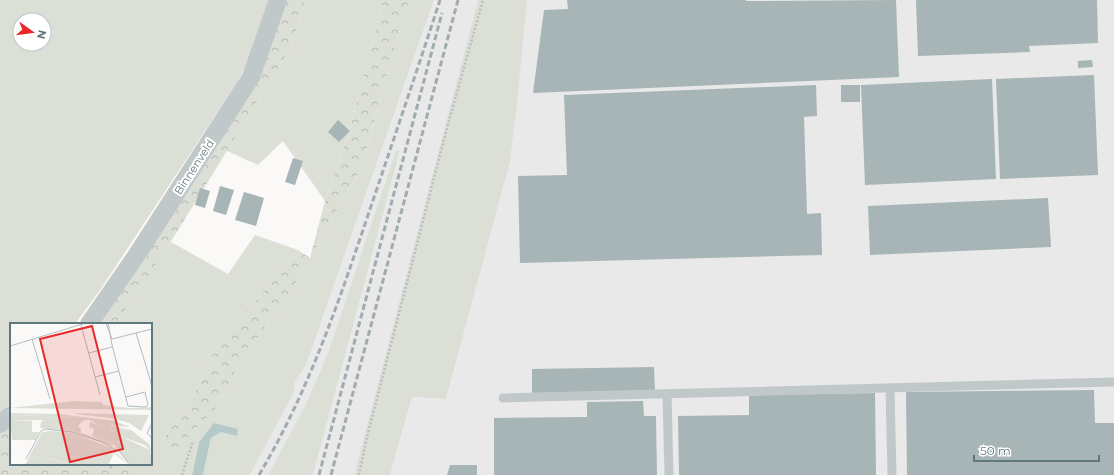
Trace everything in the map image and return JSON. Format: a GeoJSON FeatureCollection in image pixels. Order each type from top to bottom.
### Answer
{"type":"FeatureCollection","features":[{"type":"Feature","properties":{"kind":"street","name":"Binnenveld"},"geometry":{"type":"LineString","coordinates":[[90,323],[136,256],[251,77],[278,0]]}},
{"type":"Feature","properties":{"kind":"street"},"geometry":{"type":"LineString","coordinates":[[0,424],[10,417]]}},
{"type":"Feature","properties":{"kind":"lane"},"geometry":{"type":"LineString","coordinates":[[503,398],[1114,382]]}},
{"type":"Feature","properties":{"kind":"lane"},"geometry":{"type":"LineString","coordinates":[[890,388],[892,475]]}},
{"type":"Feature","properties":{"kind":"lane"},"geometry":{"type":"LineString","coordinates":[[667,394],[669,475]]}},
{"type":"Feature","properties":{"kind":"path"},"geometry":{"type":"LineString","coordinates":[[359,475],[367,437],[443,143],[483,0]]}},
{"type":"Feature","properties":{"kind":"path"},"geometry":{"type":"LineString","coordinates":[[182,475],[193,441]]}},
{"type":"Feature","properties":{"kind":"path"},"geometry":{"type":"LineString","coordinates":[[108,465],[112,468]]}},
{"type":"Feature","properties":{"kind":"shaded area"},"geometry":{"type":"Polygon","coordinates":[[[434,0],[478,0],[354,475],[313,475],[400,152],[396,150],[328,353],[305,406],[268,475],[250,475],[294,392],[295,381],[323,317],[434,0]]]}},
{"type":"Feature","properties":{"kind":"shaded area"},"geometry":{"type":"Polygon","coordinates":[[[527,0],[1114,0],[1114,475],[390,475],[412,397],[446,399],[510,162],[527,0]]]}},
{"type":"Feature","properties":{"kind":"shaded area"},"geometry":{"type":"Polygon","coordinates":[[[214,423],[238,429],[237,436],[221,432],[211,438],[203,475],[192,475],[199,442],[214,423]]]}},
{"type":"Feature","properties":{"kind":"green space"},"geometry":{"type":"Polygon","coordinates":[[[0,0],[269,0],[246,66],[236,84],[100,290],[76,323],[10,323],[10,404],[0,413],[0,0]]]}},
{"type":"Feature","properties":{"kind":"green space"},"geometry":{"type":"Polygon","coordinates":[[[284,0],[306,0],[290,49],[162,256],[117,323],[98,323],[141,260],[284,0]]]}},
{"type":"Feature","properties":{"kind":"green space"},"geometry":{"type":"Polygon","coordinates":[[[306,0],[383,0],[350,129],[325,201],[283,141],[258,165],[227,151],[290,49],[306,0]]]}},
{"type":"Feature","properties":{"kind":"green space"},"geometry":{"type":"Polygon","coordinates":[[[383,0],[409,0],[378,105],[362,167],[310,258],[325,201],[350,129],[383,0]]]}},
{"type":"Feature","properties":{"kind":"green space"},"geometry":{"type":"Polygon","coordinates":[[[409,0],[434,0],[305,367],[295,381],[294,392],[250,475],[203,475],[211,438],[221,432],[237,435],[215,423],[199,442],[192,475],[112,475],[97,465],[152,465],[152,323],[117,323],[171,242],[228,274],[255,235],[298,250],[215,350],[190,402],[161,442],[218,406],[242,359],[310,264],[310,258],[362,167],[378,105],[409,0]]]}},
{"type":"Feature","properties":{"kind":"green space"},"geometry":{"type":"Polygon","coordinates":[[[478,0],[527,0],[510,162],[446,399],[412,397],[390,475],[354,475],[478,0]]]}},
{"type":"Feature","properties":{"kind":"green space"},"geometry":{"type":"Polygon","coordinates":[[[396,150],[400,151],[313,475],[268,475],[305,406],[328,353],[396,150]]]}},
{"type":"Feature","properties":{"kind":"green space"},"geometry":{"type":"Polygon","coordinates":[[[298,250],[310,258],[310,264],[242,359],[218,406],[170,455],[161,442],[190,402],[215,350],[298,250]]]}},
{"type":"Feature","properties":{"kind":"green space"},"geometry":{"type":"Polygon","coordinates":[[[10,426],[10,465],[118,465],[138,475],[0,475],[0,432],[10,426]]]}},
{"type":"Feature","properties":{"kind":"building"},"geometry":{"type":"Polygon","coordinates":[[[567,0],[896,0],[899,77],[533,93],[544,10],[568,9],[567,0]]]}},
{"type":"Feature","properties":{"kind":"building"},"geometry":{"type":"Polygon","coordinates":[[[916,0],[1097,0],[1098,43],[1029,46],[1030,52],[918,56],[916,0]]]}},
{"type":"Feature","properties":{"kind":"building"},"geometry":{"type":"Polygon","coordinates":[[[1092,60],[1093,67],[1078,68],[1078,61],[1092,60]]]}},
{"type":"Feature","properties":{"kind":"building"},"geometry":{"type":"Polygon","coordinates":[[[1094,75],[1098,175],[1000,179],[996,79],[1094,75]]]}},
{"type":"Feature","properties":{"kind":"building"},"geometry":{"type":"Polygon","coordinates":[[[992,79],[996,179],[865,185],[861,85],[992,79]]]}},
{"type":"Feature","properties":{"kind":"building"},"geometry":{"type":"Polygon","coordinates":[[[816,85],[817,116],[804,117],[807,214],[821,213],[822,255],[520,263],[518,176],[567,175],[564,95],[816,85]]]}},
{"type":"Feature","properties":{"kind":"building"},"geometry":{"type":"Polygon","coordinates":[[[841,85],[860,85],[860,102],[841,102],[841,85]]]}},
{"type":"Feature","properties":{"kind":"building"},"geometry":{"type":"Polygon","coordinates":[[[338,120],[350,131],[339,142],[328,132],[338,120]]]}},
{"type":"Feature","properties":{"kind":"building"},"geometry":{"type":"Polygon","coordinates":[[[293,158],[303,161],[295,185],[285,182],[293,158]]]}},
{"type":"Feature","properties":{"kind":"building"},"geometry":{"type":"Polygon","coordinates":[[[220,186],[234,190],[226,215],[213,211],[220,186]]]}},
{"type":"Feature","properties":{"kind":"building"},"geometry":{"type":"Polygon","coordinates":[[[200,188],[210,191],[205,208],[195,205],[200,188]]]}},
{"type":"Feature","properties":{"kind":"building"},"geometry":{"type":"Polygon","coordinates":[[[244,192],[264,198],[256,226],[235,220],[244,192]]]}},
{"type":"Feature","properties":{"kind":"building"},"geometry":{"type":"Polygon","coordinates":[[[1048,198],[1051,247],[870,255],[868,206],[1048,198]]]}},
{"type":"Feature","properties":{"kind":"building"},"geometry":{"type":"Polygon","coordinates":[[[654,367],[655,391],[532,393],[532,369],[654,367]]]}},
{"type":"Feature","properties":{"kind":"building"},"geometry":{"type":"Polygon","coordinates":[[[1094,390],[1095,423],[1114,423],[1114,475],[907,475],[906,392],[1094,390]]]}},
{"type":"Feature","properties":{"kind":"building"},"geometry":{"type":"Polygon","coordinates":[[[875,393],[876,475],[679,475],[678,416],[749,415],[749,395],[875,393]]]}},
{"type":"Feature","properties":{"kind":"building"},"geometry":{"type":"Polygon","coordinates":[[[643,401],[644,416],[656,416],[657,475],[494,475],[494,418],[587,417],[587,402],[643,401]]]}},
{"type":"Feature","properties":{"kind":"building"},"geometry":{"type":"Polygon","coordinates":[[[450,465],[477,465],[477,475],[447,475],[450,465]]]}},
{"type":"Feature","properties":{"kind":"railway"},"geometry":{"type":"LineString","coordinates":[[259,475],[292,414],[332,319],[440,0]]}},
{"type":"Feature","properties":{"kind":"railway"},"geometry":{"type":"LineString","coordinates":[[331,475],[458,0]]}},
{"type":"Feature","properties":{"kind":"railway"},"geometry":{"type":"LineString","coordinates":[[319,475],[442,13]]}}]}
